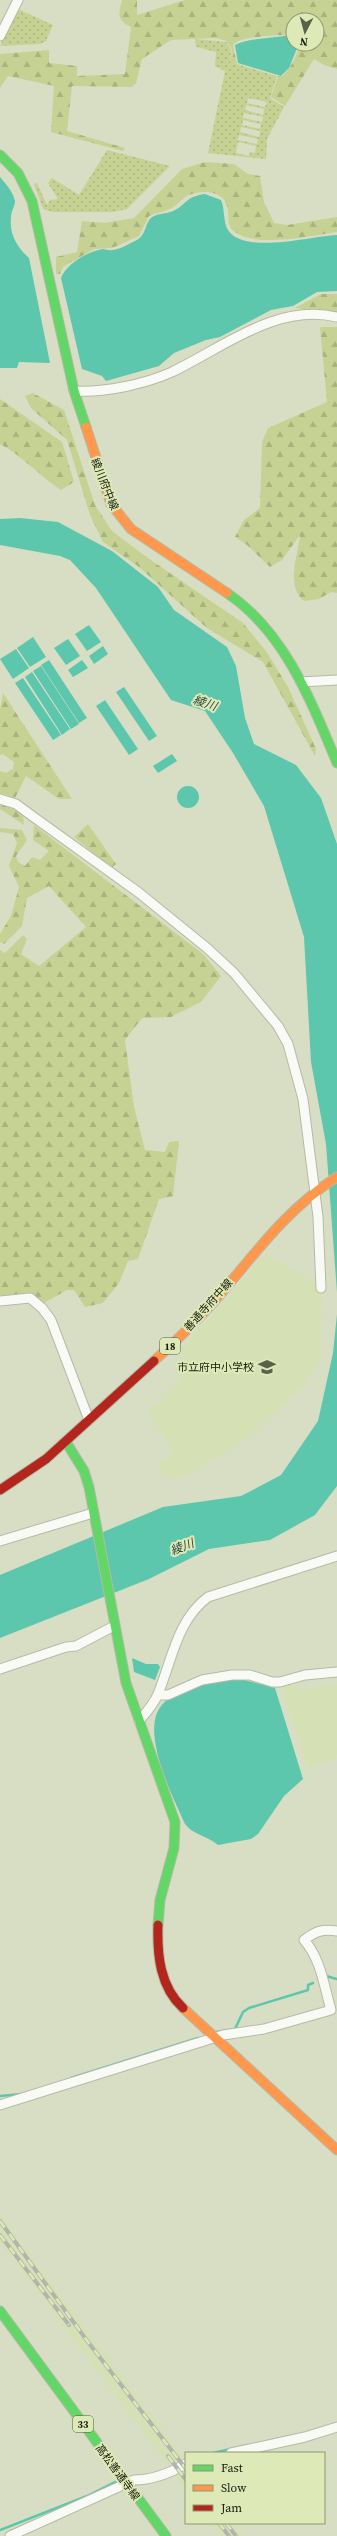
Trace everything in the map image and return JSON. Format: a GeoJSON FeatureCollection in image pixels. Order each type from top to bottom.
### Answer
{"type":"FeatureCollection","features":[{"type":"Feature","properties":{"kind":"main road","name":"綾川府中線"},"geometry":{"type":"LineString","coordinates":[[0,156],[18,173],[32,201],[74,391],[104,485],[117,514],[142,537],[250,610],[278,642],[301,682],[337,763]]}},
{"type":"Feature","properties":{"kind":"main road","name":"善通寺府中線"},"geometry":{"type":"LineString","coordinates":[[0,1490],[32,1470],[66,1442],[196,1322],[219,1297],[269,1233],[313,1191],[337,1177]]}},
{"type":"Feature","properties":{"kind":"main road"},"geometry":{"type":"LineString","coordinates":[[66,1442],[84,1472],[94,1514],[112,1616],[126,1683],[176,1828],[168,1872],[161,1893],[158,1919],[161,1969],[175,2001],[337,2150]]}},
{"type":"Feature","properties":{"kind":"main road","name":"高松善通寺線"},"geometry":{"type":"LineString","coordinates":[[0,2311],[166,2536]]}},
{"type":"Feature","properties":{"kind":"street"},"geometry":{"type":"LineString","coordinates":[[0,36],[18,0]]}},
{"type":"Feature","properties":{"kind":"street"},"geometry":{"type":"LineString","coordinates":[[74,391],[89,392],[116,389],[170,372],[239,336],[283,317],[304,313],[337,317]]}},
{"type":"Feature","properties":{"kind":"street"},"geometry":{"type":"LineString","coordinates":[[301,682],[337,680]]}},
{"type":"Feature","properties":{"kind":"street"},"geometry":{"type":"LineString","coordinates":[[0,799],[16,804],[184,929],[234,973],[278,1026],[288,1044],[303,1099],[313,1191],[318,1217],[321,1288]]}},
{"type":"Feature","properties":{"kind":"street"},"geometry":{"type":"LineString","coordinates":[[0,1301],[30,1298],[42,1308],[51,1320],[86,1408],[89,1420]]}},
{"type":"Feature","properties":{"kind":"street"},"geometry":{"type":"LineString","coordinates":[[0,1541],[94,1514]]}},
{"type":"Feature","properties":{"kind":"street"},"geometry":{"type":"LineString","coordinates":[[139,1721],[158,1695],[182,1628],[196,1606],[208,1597],[337,1556]]}},
{"type":"Feature","properties":{"kind":"street"},"geometry":{"type":"LineString","coordinates":[[0,1670],[66,1647],[76,1646],[114,1626]]}},
{"type":"Feature","properties":{"kind":"street"},"geometry":{"type":"LineString","coordinates":[[158,1695],[168,1695],[202,1680],[232,1674],[250,1675],[272,1682],[280,1682],[306,1675],[337,1672]]}},
{"type":"Feature","properties":{"kind":"street"},"geometry":{"type":"LineString","coordinates":[[0,2105],[214,2038],[264,2029],[331,2010],[318,1961],[304,1940],[316,1931],[326,1929],[337,1931]]}},
{"type":"Feature","properties":{"kind":"street"},"geometry":{"type":"LineString","coordinates":[[236,2452],[305,2437],[337,2427]]}},
{"type":"Feature","properties":{"kind":"street"},"geometry":{"type":"LineString","coordinates":[[10,2536],[134,2480],[145,2480],[172,2472],[185,2465]]}},
{"type":"Feature","properties":{"kind":"shaded area"},"geometry":{"type":"Polygon","coordinates":[[[265,1253],[318,1285],[322,1292],[320,1361],[308,1381],[245,1440],[185,1477],[172,1479],[164,1476],[157,1463],[174,1452],[147,1411],[159,1403],[189,1369],[180,1349],[221,1306],[265,1253]]]}},
{"type":"Feature","properties":{"kind":"shaded area"},"geometry":{"type":"Polygon","coordinates":[[[337,1683],[337,1757],[308,1769],[281,1686],[297,1684],[299,1691],[337,1683]]]}},
{"type":"Feature","properties":{"kind":"shaded area"},"geometry":{"type":"Polygon","coordinates":[[[0,2215],[184,2458],[169,2466],[0,2242],[0,2215]]]}},
{"type":"Feature","properties":{"kind":"shaded area"},"geometry":{"type":"Polygon","coordinates":[[[185,2467],[185,2489],[173,2473],[185,2467]]]}},
{"type":"Feature","properties":{"kind":"shaded area"},"geometry":{"type":"Polygon","coordinates":[[[213,2524],[234,2524],[242,2536],[221,2536],[213,2524]]]}},
{"type":"Feature","properties":{"kind":"green space"},"geometry":{"type":"Polygon","coordinates":[[[122,0],[137,0],[137,15],[185,0],[337,0],[337,69],[324,65],[314,59],[285,106],[271,97],[278,76],[282,77],[291,66],[297,52],[325,52],[325,12],[285,12],[285,34],[244,39],[233,45],[237,64],[230,62],[232,50],[227,41],[215,38],[171,40],[142,59],[136,83],[132,87],[72,86],[67,131],[125,148],[123,151],[51,132],[54,86],[8,76],[0,88],[0,54],[49,50],[49,63],[77,66],[77,76],[125,74],[131,27],[121,19],[119,13],[122,0]]]}},
{"type":"Feature","properties":{"kind":"green space"},"geometry":{"type":"Polygon","coordinates":[[[18,9],[53,25],[46,41],[40,44],[0,46],[18,9]]]}},
{"type":"Feature","properties":{"kind":"green space"},"geometry":{"type":"Polygon","coordinates":[[[195,39],[227,42],[231,50],[230,62],[277,76],[270,98],[284,107],[267,139],[266,159],[208,153],[225,71],[215,66],[216,52],[196,47],[195,39]],[[248,98],[247,103],[265,107],[267,102],[248,98]],[[246,105],[245,110],[263,115],[264,109],[246,105]],[[244,113],[243,118],[262,122],[263,117],[244,113]],[[243,120],[242,125],[260,129],[261,124],[243,120]],[[241,127],[240,132],[259,137],[260,131],[241,127]],[[239,135],[238,140],[257,144],[258,139],[239,135]],[[238,142],[236,153],[249,156],[250,152],[255,153],[256,146],[238,142]]]}},
{"type":"Feature","properties":{"kind":"green space"},"geometry":{"type":"Polygon","coordinates":[[[107,150],[170,166],[127,209],[113,212],[53,212],[43,209],[34,184],[37,183],[47,205],[50,200],[58,199],[48,183],[52,178],[79,195],[107,150]]]}},
{"type":"Feature","properties":{"kind":"green space"},"geometry":{"type":"Polygon","coordinates":[[[205,162],[234,164],[248,174],[260,176],[264,202],[274,223],[287,225],[337,217],[337,232],[284,240],[245,237],[232,230],[229,222],[228,210],[223,199],[219,195],[213,193],[201,192],[189,195],[170,209],[149,216],[139,236],[112,248],[94,249],[63,267],[60,274],[56,274],[56,257],[77,252],[82,221],[104,223],[134,218],[182,169],[205,162]]]}},
{"type":"Feature","properties":{"kind":"green space"},"geometry":{"type":"Polygon","coordinates":[[[321,294],[337,294],[337,313],[295,308],[321,294]]]}},
{"type":"Feature","properties":{"kind":"green space"},"geometry":{"type":"Polygon","coordinates":[[[320,327],[337,327],[337,593],[331,592],[319,599],[304,601],[298,594],[294,579],[295,561],[300,535],[282,560],[270,567],[247,545],[235,537],[244,520],[260,508],[262,442],[268,428],[327,402],[320,327]]]}},
{"type":"Feature","properties":{"kind":"green space"},"geometry":{"type":"Polygon","coordinates":[[[33,393],[64,410],[95,505],[112,531],[145,556],[243,623],[266,651],[288,687],[316,749],[315,756],[263,662],[207,628],[139,567],[103,542],[90,515],[67,440],[31,408],[25,396],[33,393]]]}},
{"type":"Feature","properties":{"kind":"green space"},"geometry":{"type":"Polygon","coordinates":[[[0,399],[62,442],[74,482],[61,490],[0,444],[0,399]]]}},
{"type":"Feature","properties":{"kind":"green space"},"geometry":{"type":"Polygon","coordinates":[[[3,693],[72,799],[59,799],[26,776],[15,798],[0,793],[0,771],[6,773],[13,769],[14,762],[3,754],[0,755],[0,709],[3,693]]]}},
{"type":"Feature","properties":{"kind":"green space"},"geometry":{"type":"Polygon","coordinates":[[[0,803],[23,814],[24,825],[0,809],[0,803]]]}},
{"type":"Feature","properties":{"kind":"green space"},"geometry":{"type":"Polygon","coordinates":[[[88,824],[116,864],[111,868],[74,837],[88,824]]]}},
{"type":"Feature","properties":{"kind":"green space"},"geometry":{"type":"Polygon","coordinates":[[[34,825],[203,954],[221,976],[201,1002],[171,1017],[142,1018],[125,1040],[134,1107],[145,1150],[165,1152],[169,1142],[179,1141],[173,1196],[159,1199],[138,1259],[128,1261],[119,1283],[103,1303],[85,1307],[74,1290],[67,1290],[44,1303],[30,1293],[0,1298],[0,950],[5,953],[23,935],[27,939],[21,954],[39,966],[86,927],[49,886],[27,898],[22,926],[4,944],[0,942],[0,934],[11,916],[19,887],[9,866],[17,843],[13,834],[0,832],[0,828],[22,830],[27,840],[16,856],[18,862],[25,866],[32,857],[40,860],[49,851],[33,840],[34,825]]]}},
{"type":"Feature","properties":{"kind":"water"},"geometry":{"type":"Polygon","coordinates":[[[285,36],[285,52],[296,52],[289,68],[281,76],[238,63],[235,45],[250,40],[285,36]]]}},
{"type":"Feature","properties":{"kind":"water"},"geometry":{"type":"Polygon","coordinates":[[[0,177],[11,191],[15,201],[11,215],[11,229],[18,245],[29,258],[50,363],[19,362],[17,368],[0,368],[0,177]]]}},
{"type":"Feature","properties":{"kind":"water"},"geometry":{"type":"Polygon","coordinates":[[[205,194],[221,200],[226,227],[236,237],[248,241],[263,243],[279,242],[337,235],[337,291],[317,292],[293,306],[271,310],[220,337],[206,340],[174,353],[159,366],[106,381],[102,376],[82,369],[61,278],[64,273],[73,263],[84,255],[97,250],[118,249],[139,239],[152,217],[178,209],[189,199],[205,194]]]}},
{"type":"Feature","properties":{"kind":"water","name":"綾川"},"geometry":{"type":"Polygon","coordinates":[[[20,518],[58,522],[112,551],[158,587],[174,610],[227,647],[236,666],[245,718],[254,744],[296,765],[321,798],[337,844],[337,1292],[326,1144],[311,1062],[304,937],[264,806],[233,753],[205,711],[171,700],[96,588],[70,560],[60,556],[0,545],[0,519],[20,518]]]}},
{"type":"Feature","properties":{"kind":"water"},"geometry":{"type":"Polygon","coordinates":[[[89,625],[101,642],[87,651],[75,634],[89,625]]]}},
{"type":"Feature","properties":{"kind":"water"},"geometry":{"type":"Polygon","coordinates":[[[33,637],[46,657],[30,667],[17,648],[33,637]]]}},
{"type":"Feature","properties":{"kind":"water"},"geometry":{"type":"Polygon","coordinates":[[[68,639],[80,656],[66,665],[54,648],[68,639]]]}},
{"type":"Feature","properties":{"kind":"water"},"geometry":{"type":"Polygon","coordinates":[[[103,646],[108,654],[94,664],[89,656],[103,646]]]}},
{"type":"Feature","properties":{"kind":"water"},"geometry":{"type":"Polygon","coordinates":[[[16,649],[29,668],[13,679],[0,659],[16,649]]]}},
{"type":"Feature","properties":{"kind":"water"},"geometry":{"type":"Polygon","coordinates":[[[49,660],[87,718],[79,723],[41,665],[49,660]]]}},
{"type":"Feature","properties":{"kind":"water"},"geometry":{"type":"Polygon","coordinates":[[[82,660],[88,668],[73,677],[68,670],[82,660]]]}},
{"type":"Feature","properties":{"kind":"water"},"geometry":{"type":"Polygon","coordinates":[[[41,666],[79,724],[71,729],[33,671],[41,666]]]}},
{"type":"Feature","properties":{"kind":"water"},"geometry":{"type":"Polygon","coordinates":[[[32,672],[70,729],[62,735],[25,677],[32,672]]]}},
{"type":"Feature","properties":{"kind":"water"},"geometry":{"type":"Polygon","coordinates":[[[23,678],[61,735],[53,740],[15,683],[23,678]]]}},
{"type":"Feature","properties":{"kind":"water"},"geometry":{"type":"Polygon","coordinates":[[[124,687],[157,736],[149,741],[116,692],[124,687]]]}},
{"type":"Feature","properties":{"kind":"water"},"geometry":{"type":"Polygon","coordinates":[[[105,700],[138,749],[129,755],[96,706],[105,700]]]}},
{"type":"Feature","properties":{"kind":"water"},"geometry":{"type":"Polygon","coordinates":[[[172,754],[177,761],[158,773],[153,766],[172,754]]]}},
{"type":"Feature","properties":{"kind":"water"},"geometry":{"type":"Polygon","coordinates":[[[188,786],[196,789],[199,797],[196,805],[188,808],[180,805],[177,797],[180,789],[188,786]]]}},
{"type":"Feature","properties":{"kind":"water","name":"綾川"},"geometry":{"type":"Polygon","coordinates":[[[337,1314],[337,1486],[315,1515],[270,1540],[209,1549],[149,1579],[0,1638],[0,1575],[163,1507],[241,1496],[281,1475],[318,1421],[333,1353],[337,1314]]]}},
{"type":"Feature","properties":{"kind":"water"},"geometry":{"type":"Polygon","coordinates":[[[132,1658],[146,1664],[158,1664],[160,1667],[155,1680],[134,1672],[132,1658]]]}},
{"type":"Feature","properties":{"kind":"water"},"geometry":{"type":"Polygon","coordinates":[[[240,1679],[275,1688],[303,1779],[284,1796],[258,1834],[251,1839],[218,1845],[210,1839],[192,1831],[185,1824],[173,1798],[161,1765],[156,1748],[154,1732],[156,1718],[161,1706],[169,1699],[211,1682],[240,1679]]]}},
{"type":"Feature","properties":{"kind":"waterway"},"geometry":{"type":"LineString","coordinates":[[326,1976],[337,1979]]}},
{"type":"Feature","properties":{"kind":"waterway"},"geometry":{"type":"LineString","coordinates":[[216,2032],[235,2029],[243,2012],[249,2008],[308,1990],[308,1985],[313,1983]]}},
{"type":"Feature","properties":{"kind":"waterway"},"geometry":{"type":"LineString","coordinates":[[71,2078],[198,2038]]}},
{"type":"Feature","properties":{"kind":"waterway"},"geometry":{"type":"LineString","coordinates":[[0,2096],[22,2094]]}},
{"type":"Feature","properties":{"kind":"waterway"},"geometry":{"type":"LineString","coordinates":[[272,2440],[296,2435]]}},
{"type":"Feature","properties":{"kind":"waterway"},"geometry":{"type":"LineString","coordinates":[[217,2452],[248,2445]]}},
{"type":"Feature","properties":{"kind":"waterway"},"geometry":{"type":"LineString","coordinates":[[0,2530],[87,2496],[115,2482]]}},
{"type":"Feature","properties":{"kind":"railway"},"geometry":{"type":"LineString","coordinates":[[0,2221],[88,2342],[185,2468]]}},
{"type":"Feature","properties":{"kind":"railway"},"geometry":{"type":"LineString","coordinates":[[0,2235],[69,2325]]}},
{"type":"Feature","properties":{"kind":"railway"},"geometry":{"type":"LineString","coordinates":[[168,2456],[185,2479]]}},
{"type":"Feature","properties":{"kind":"railway"},"geometry":{"type":"LineString","coordinates":[[220,2524],[229,2536]]}},
{"type":"Feature","properties":{"kind":"railway"},"geometry":{"type":"LineString","coordinates":[[227,2524],[236,2536]]}},
{"type":"Feature","properties":{"kind":"traffic: fast"},"geometry":{"type":"LineString","coordinates":[[0,155],[18,173],[32,201],[74,391],[86,427]]}},
{"type":"Feature","properties":{"kind":"traffic: fast"},"geometry":{"type":"LineString","coordinates":[[227,593],[247,609],[265,627],[294,669],[317,716],[337,763]]}},
{"type":"Feature","properties":{"kind":"traffic: fast"},"geometry":{"type":"LineString","coordinates":[[66,1442],[84,1471],[89,1487],[126,1683],[175,1822],[174,1848],[160,1900],[158,1925]]}},
{"type":"Feature","properties":{"kind":"traffic: fast"},"geometry":{"type":"LineString","coordinates":[[0,2311],[166,2536]]}},
{"type":"Feature","properties":{"kind":"traffic: slow"},"geometry":{"type":"LineString","coordinates":[[86,427],[111,504],[131,529],[227,593]]}},
{"type":"Feature","properties":{"kind":"traffic: slow"},"geometry":{"type":"LineString","coordinates":[[154,1361],[211,1305],[260,1247],[288,1217],[303,1202],[337,1177]]}},
{"type":"Feature","properties":{"kind":"traffic: slow"},"geometry":{"type":"LineString","coordinates":[[183,2008],[337,2150]]}},
{"type":"Feature","properties":{"kind":"traffic: jam"},"geometry":{"type":"LineString","coordinates":[[0,1490],[46,1459],[154,1361]]}},
{"type":"Feature","properties":{"kind":"traffic: jam"},"geometry":{"type":"LineString","coordinates":[[158,1925],[159,1959],[165,1980],[175,2000],[183,2008]]}},
{"type":"Feature","properties":{"kind":"place","name":"市立府中小学校"},"geometry":{"type":"Point","coordinates":[267,1367]}}]}
